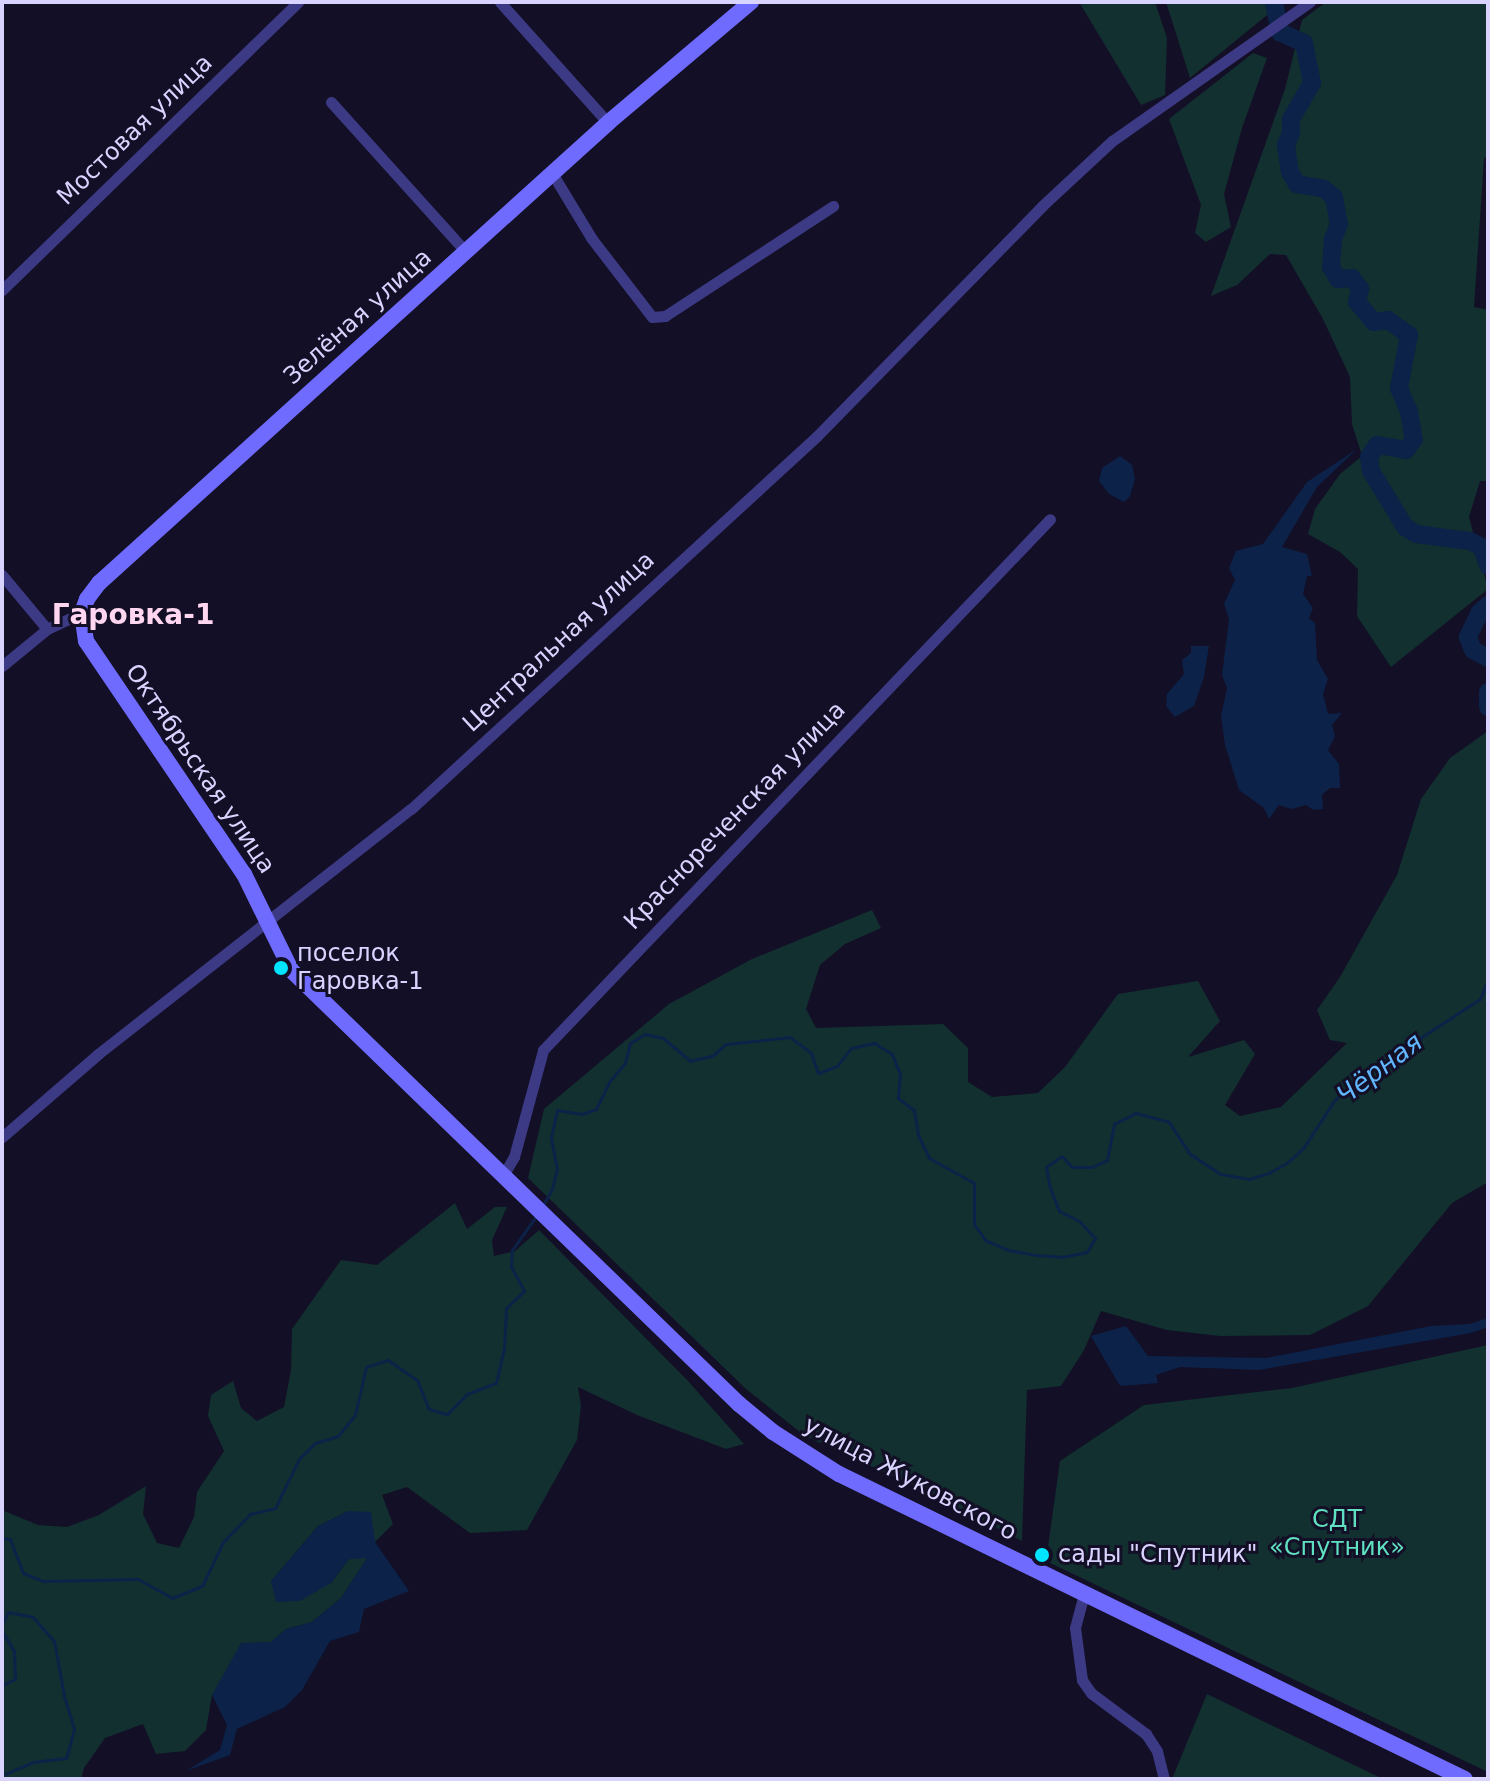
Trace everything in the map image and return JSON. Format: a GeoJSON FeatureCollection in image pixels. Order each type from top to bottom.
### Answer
{"type":"FeatureCollection","features":[{"type":"Feature","properties":{"kind":"main road","name":"Зелёная улица"},"geometry":{"type":"LineString","coordinates":[[82,613],[87,599],[99,583],[608,123],[751,2]]}},
{"type":"Feature","properties":{"kind":"main road","name":"Октябрьская улица"},"geometry":{"type":"LineString","coordinates":[[82,613],[86,641],[97,660],[244,874],[291,970],[519,1189]]}},
{"type":"Feature","properties":{"kind":"main road","name":"улица Жуковского"},"geometry":{"type":"LineString","coordinates":[[519,1189],[739,1404],[799,1452],[1465,1779]]}},
{"type":"Feature","properties":{"kind":"street","name":"Мостовая улица"},"geometry":{"type":"LineString","coordinates":[[2,290],[298,2]]}},
{"type":"Feature","properties":{"kind":"street"},"geometry":{"type":"LineString","coordinates":[[500,2],[608,123]]}},
{"type":"Feature","properties":{"kind":"street","name":"Центральная улица"},"geometry":{"type":"LineString","coordinates":[[2,1137],[98,1054],[411,809],[817,436],[1042,206],[1112,141],[1310,2]]}},
{"type":"Feature","properties":{"kind":"street"},"geometry":{"type":"LineString","coordinates":[[331,102],[466,252]]}},
{"type":"Feature","properties":{"kind":"street"},"geometry":{"type":"LineString","coordinates":[[552,173],[592,239],[652,317],[665,316],[833,206]]}},
{"type":"Feature","properties":{"kind":"street","name":"Краснореченская улица"},"geometry":{"type":"LineString","coordinates":[[504,1174],[514,1157],[543,1050],[1050,519]]}},
{"type":"Feature","properties":{"kind":"street"},"geometry":{"type":"LineString","coordinates":[[2,575],[47,629]]}},
{"type":"Feature","properties":{"kind":"street"},"geometry":{"type":"LineString","coordinates":[[2,666],[47,629],[82,613]]}},
{"type":"Feature","properties":{"kind":"street"},"geometry":{"type":"LineString","coordinates":[[1084,1594],[1075,1628],[1082,1680],[1091,1693],[1146,1734],[1157,1751],[1164,1779]]}},
{"type":"Feature","properties":{"kind":"green space"},"geometry":{"type":"Polygon","coordinates":[[[1079,2],[1155,2],[1167,38],[1165,95],[1141,105],[1079,2]]]}},
{"type":"Feature","properties":{"kind":"green space"},"geometry":{"type":"Polygon","coordinates":[[[1166,2],[1283,2],[1190,78],[1166,2]]]}},
{"type":"Feature","properties":{"kind":"green space"},"geometry":{"type":"Polygon","coordinates":[[[1326,2],[1488,2],[1488,154],[1484,159],[1474,307],[1488,310],[1488,481],[1480,481],[1469,517],[1488,589],[1391,667],[1357,616],[1358,569],[1340,552],[1308,534],[1315,509],[1340,474],[1362,456],[1352,424],[1350,377],[1323,319],[1286,255],[1270,254],[1237,285],[1211,296],[1285,89],[1302,20],[1326,2]]]}},
{"type":"Feature","properties":{"kind":"green space"},"geometry":{"type":"Polygon","coordinates":[[[1253,53],[1267,58],[1242,128],[1224,194],[1231,227],[1206,242],[1195,233],[1201,205],[1169,119],[1253,53]]]}},
{"type":"Feature","properties":{"kind":"green space"},"geometry":{"type":"Polygon","coordinates":[[[1488,731],[1488,1182],[1452,1203],[1368,1306],[1310,1335],[1220,1336],[1167,1330],[1101,1311],[1084,1350],[1061,1386],[1027,1390],[1022,1541],[923,1490],[805,1436],[746,1389],[528,1178],[544,1109],[669,1004],[752,959],[872,910],[881,928],[845,944],[820,965],[806,1009],[816,1028],[943,1024],[968,1048],[968,1082],[992,1097],[1038,1093],[1065,1067],[1118,994],[1198,981],[1220,1021],[1188,1057],[1244,1040],[1255,1054],[1225,1105],[1240,1116],[1281,1107],[1347,1043],[1330,1040],[1317,1010],[1340,977],[1397,875],[1421,799],[1450,758],[1488,731]]]}},
{"type":"Feature","properties":{"kind":"green space"},"geometry":{"type":"Polygon","coordinates":[[[455,1203],[467,1229],[495,1207],[507,1207],[492,1240],[494,1256],[515,1251],[539,1230],[688,1381],[744,1444],[726,1449],[637,1415],[578,1387],[581,1406],[577,1440],[527,1530],[470,1533],[407,1487],[382,1495],[393,1524],[375,1542],[348,1511],[318,1526],[271,1581],[331,1583],[349,1559],[368,1557],[341,1598],[312,1622],[286,1629],[212,1695],[206,1730],[185,1751],[156,1754],[143,1724],[105,1738],[84,1768],[81,1779],[2,1779],[2,1510],[38,1525],[67,1527],[99,1515],[146,1486],[143,1514],[157,1543],[179,1548],[194,1517],[197,1492],[224,1451],[208,1416],[211,1395],[233,1381],[241,1408],[257,1421],[284,1407],[291,1370],[292,1329],[341,1260],[377,1265],[455,1203]]]}},
{"type":"Feature","properties":{"kind":"green space","name":"СДТ «Спутник»"},"geometry":{"type":"Polygon","coordinates":[[[1488,1345],[1488,1772],[1046,1561],[1060,1461],[1144,1405],[1292,1388],[1488,1345]]]}},
{"type":"Feature","properties":{"kind":"green space"},"geometry":{"type":"Polygon","coordinates":[[[1207,1694],[1383,1779],[1172,1779],[1207,1694]]]}},
{"type":"Feature","properties":{"kind":"water"},"geometry":{"type":"Polygon","coordinates":[[[1357,449],[1317,487],[1282,547],[1307,554],[1312,576],[1307,576],[1303,594],[1313,608],[1309,618],[1315,623],[1317,660],[1328,679],[1323,694],[1328,714],[1342,713],[1332,725],[1335,736],[1328,750],[1339,764],[1340,788],[1330,788],[1322,795],[1323,809],[1313,810],[1306,805],[1291,809],[1279,805],[1269,819],[1264,808],[1239,790],[1225,745],[1221,716],[1227,688],[1222,675],[1229,619],[1224,604],[1235,580],[1229,568],[1236,551],[1263,544],[1307,482],[1357,449]]]}},
{"type":"Feature","properties":{"kind":"water"},"geometry":{"type":"Polygon","coordinates":[[[1120,456],[1132,465],[1135,479],[1130,496],[1124,502],[1109,494],[1099,481],[1102,468],[1120,456]]]}},
{"type":"Feature","properties":{"kind":"water"},"geometry":{"type":"Polygon","coordinates":[[[1191,646],[1209,646],[1204,677],[1194,706],[1175,717],[1166,706],[1167,694],[1184,674],[1182,660],[1191,653],[1191,646]]]}},
{"type":"Feature","properties":{"kind":"water"},"geometry":{"type":"Polygon","coordinates":[[[1488,1318],[1488,1327],[1471,1333],[1259,1370],[1180,1367],[1156,1375],[1158,1383],[1120,1386],[1091,1336],[1126,1326],[1148,1356],[1266,1358],[1431,1326],[1470,1324],[1488,1318]]]}},
{"type":"Feature","properties":{"kind":"water"},"geometry":{"type":"Polygon","coordinates":[[[348,1511],[371,1512],[375,1542],[409,1591],[364,1609],[359,1632],[330,1641],[302,1690],[285,1707],[237,1729],[230,1755],[186,1771],[220,1750],[227,1725],[212,1695],[241,1643],[271,1642],[286,1629],[312,1622],[341,1598],[367,1558],[349,1559],[331,1583],[300,1601],[276,1602],[271,1581],[318,1526],[348,1511]]]}},
{"type":"Feature","properties":{"kind":"waterway"},"geometry":{"type":"LineString","coordinates":[[1274,2],[1280,32],[1304,43],[1312,83],[1291,119],[1291,133],[1286,145],[1290,172],[1297,184],[1324,189],[1334,197],[1339,224],[1333,239],[1331,267],[1338,279],[1352,278],[1360,289],[1357,302],[1374,322],[1388,320],[1409,335],[1399,388],[1409,412],[1414,439],[1406,450],[1377,445],[1369,457],[1371,471],[1405,527],[1416,534],[1470,541],[1482,547],[1488,566]]}},
{"type":"Feature","properties":{"kind":"waterway"},"geometry":{"type":"LineString","coordinates":[[1488,605],[1480,612],[1468,637],[1473,650],[1488,658]]}},
{"type":"Feature","properties":{"kind":"waterway"},"geometry":{"type":"LineString","coordinates":[[1488,692],[1488,707]]}},
{"type":"Feature","properties":{"kind":"waterway","name":"Чёрная"},"geometry":{"type":"LineString","coordinates":[[543,1205],[552,1189],[557,1169],[551,1138],[557,1110],[582,1114],[596,1109],[609,1082],[625,1063],[630,1043],[645,1034],[663,1038],[690,1061],[712,1056],[726,1044],[790,1037],[811,1053],[818,1073],[837,1066],[851,1048],[874,1043],[892,1054],[900,1074],[898,1098],[914,1110],[918,1135],[929,1158],[974,1183],[974,1224],[985,1240],[1008,1250],[1036,1255],[1062,1257],[1087,1252],[1095,1238],[1079,1221],[1059,1211],[1050,1188],[1046,1167],[1062,1156],[1072,1167],[1092,1167],[1107,1160],[1114,1124],[1136,1113],[1169,1122],[1190,1154],[1221,1174],[1249,1179],[1269,1173],[1288,1162],[1304,1147],[1334,1101],[1356,1080],[1480,999],[1488,979]]}},
{"type":"Feature","properties":{"kind":"waterway","name":"Чёрная"},"geometry":{"type":"LineString","coordinates":[[2,1538],[10,1539],[23,1573],[43,1581],[138,1579],[172,1598],[202,1586],[223,1542],[250,1514],[275,1508],[299,1459],[315,1443],[338,1436],[355,1415],[366,1367],[388,1360],[417,1380],[429,1409],[447,1414],[467,1394],[496,1383],[504,1349],[506,1308],[524,1291],[511,1267],[512,1250],[537,1215]]}},
{"type":"Feature","properties":{"kind":"waterway","name":"Чёрная"},"geometry":{"type":"LineString","coordinates":[[2,1624],[8,1612],[33,1617],[54,1641],[64,1696],[74,1729],[66,1758],[33,1762],[2,1775]]}},
{"type":"Feature","properties":{"kind":"waterway","name":"Чёрная"},"geometry":{"type":"LineString","coordinates":[[2,1631],[14,1651],[15,1679],[2,1685]]}},
{"type":"Feature","properties":{"kind":"place","name":"поселок Гаровка-1"},"geometry":{"type":"Point","coordinates":[281,968]}},
{"type":"Feature","properties":{"kind":"place","name":"сады \"Спутник\""},"geometry":{"type":"Point","coordinates":[1042,1555]}},
{"type":"Feature","properties":{"kind":"district","name":"Гаровка-1"},"geometry":{"type":"Point","coordinates":[133,615]}}]}
